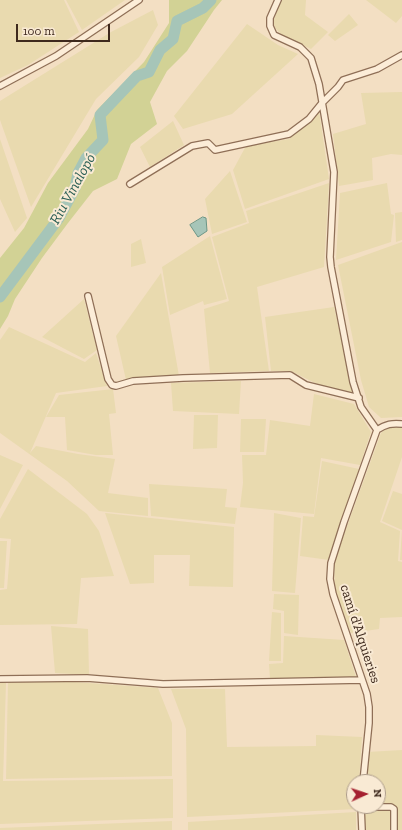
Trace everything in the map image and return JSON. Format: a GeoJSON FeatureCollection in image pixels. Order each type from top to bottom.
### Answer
{"type":"FeatureCollection","features":[{"type":"Feature","properties":{"kind":"street"},"geometry":{"type":"LineString","coordinates":[[0,86],[56,56],[139,0]]}},
{"type":"Feature","properties":{"kind":"street"},"geometry":{"type":"LineString","coordinates":[[278,0],[270,18],[270,26],[274,35],[300,47],[310,58],[319,84],[334,172],[330,257],[353,382],[361,407],[378,430],[385,425],[402,424]]}},
{"type":"Feature","properties":{"kind":"street"},"geometry":{"type":"LineString","coordinates":[[130,184],[192,146],[208,143],[215,150],[289,134],[309,119],[343,80],[378,69],[402,56]]}},
{"type":"Feature","properties":{"kind":"street"},"geometry":{"type":"LineString","coordinates":[[88,296],[108,379],[112,385],[116,386],[133,381],[182,378],[290,375],[306,384],[359,398]]}},
{"type":"Feature","properties":{"kind":"street","name":"camí d'Alquieries"},"geometry":{"type":"LineString","coordinates":[[364,774],[369,707],[367,694],[332,594],[330,579],[331,563],[344,522],[378,430]]}},
{"type":"Feature","properties":{"kind":"street"},"geometry":{"type":"LineString","coordinates":[[0,679],[87,678],[162,684],[362,680]]}},
{"type":"Feature","properties":{"kind":"street"},"geometry":{"type":"LineString","coordinates":[[386,807],[391,807],[394,809],[394,830]]}},
{"type":"Feature","properties":{"kind":"street"},"geometry":{"type":"LineString","coordinates":[[361,814],[362,830]]}},
{"type":"Feature","properties":{"kind":"shaded area"},"geometry":{"type":"Polygon","coordinates":[[[0,0],[64,0],[79,32],[28,65],[0,78],[0,0]]]}},
{"type":"Feature","properties":{"kind":"shaded area"},"geometry":{"type":"Polygon","coordinates":[[[66,0],[125,0],[82,30],[66,0]]]}},
{"type":"Feature","properties":{"kind":"shaded area"},"geometry":{"type":"Polygon","coordinates":[[[281,0],[306,0],[305,15],[328,32],[311,49],[282,35],[275,28],[273,22],[281,0]]]}},
{"type":"Feature","properties":{"kind":"shaded area"},"geometry":{"type":"Polygon","coordinates":[[[366,0],[402,0],[402,16],[396,23],[366,0]]]}},
{"type":"Feature","properties":{"kind":"shaded area"},"geometry":{"type":"Polygon","coordinates":[[[153,10],[158,25],[139,57],[96,99],[31,207],[0,120],[0,101],[111,32],[153,10]]]}},
{"type":"Feature","properties":{"kind":"shaded area"},"geometry":{"type":"Polygon","coordinates":[[[349,14],[358,25],[335,41],[328,35],[349,14]]]}},
{"type":"Feature","properties":{"kind":"shaded area"},"geometry":{"type":"Polygon","coordinates":[[[247,24],[278,45],[298,54],[232,114],[183,129],[174,116],[247,24]]]}},
{"type":"Feature","properties":{"kind":"shaded area"},"geometry":{"type":"Polygon","coordinates":[[[402,92],[402,155],[391,154],[372,158],[373,180],[339,186],[333,134],[366,124],[361,93],[402,92]]]}},
{"type":"Feature","properties":{"kind":"shaded area"},"geometry":{"type":"Polygon","coordinates":[[[319,111],[329,179],[245,209],[233,170],[246,146],[289,139],[319,111]]]}},
{"type":"Feature","properties":{"kind":"shaded area"},"geometry":{"type":"Polygon","coordinates":[[[173,121],[184,145],[150,167],[140,147],[173,121]]]}},
{"type":"Feature","properties":{"kind":"shaded area"},"geometry":{"type":"Polygon","coordinates":[[[0,139],[27,218],[15,232],[0,199],[0,139]]]}},
{"type":"Feature","properties":{"kind":"shaded area"},"geometry":{"type":"Polygon","coordinates":[[[230,171],[247,222],[212,234],[205,199],[230,171]]]}},
{"type":"Feature","properties":{"kind":"shaded area"},"geometry":{"type":"Polygon","coordinates":[[[329,183],[324,267],[257,287],[269,371],[210,373],[204,309],[229,301],[212,237],[249,223],[246,211],[329,183]]]}},
{"type":"Feature","properties":{"kind":"shaded area"},"geometry":{"type":"Polygon","coordinates":[[[387,183],[391,214],[394,215],[391,242],[336,260],[340,193],[387,183]]]}},
{"type":"Feature","properties":{"kind":"shaded area"},"geometry":{"type":"Polygon","coordinates":[[[402,212],[402,240],[396,242],[395,213],[402,212]]]}},
{"type":"Feature","properties":{"kind":"shaded area"},"geometry":{"type":"Polygon","coordinates":[[[203,217],[206,218],[207,231],[198,237],[190,225],[203,217]]]}},
{"type":"Feature","properties":{"kind":"shaded area"},"geometry":{"type":"Polygon","coordinates":[[[210,236],[227,299],[204,305],[203,301],[170,315],[162,267],[210,236]]]}},
{"type":"Feature","properties":{"kind":"shaded area"},"geometry":{"type":"Polygon","coordinates":[[[141,239],[146,263],[131,267],[131,244],[141,239]]]}},
{"type":"Feature","properties":{"kind":"shaded area"},"geometry":{"type":"Polygon","coordinates":[[[402,242],[402,417],[381,418],[369,407],[361,380],[338,265],[402,242]]]}},
{"type":"Feature","properties":{"kind":"shaded area"},"geometry":{"type":"Polygon","coordinates":[[[161,273],[179,376],[126,380],[116,336],[161,273]]]}},
{"type":"Feature","properties":{"kind":"shaded area"},"geometry":{"type":"Polygon","coordinates":[[[84,299],[97,350],[84,359],[42,337],[84,299]]]}},
{"type":"Feature","properties":{"kind":"shaded area"},"geometry":{"type":"Polygon","coordinates":[[[334,307],[354,394],[317,384],[291,371],[271,371],[265,317],[334,307]]]}},
{"type":"Feature","properties":{"kind":"shaded area"},"geometry":{"type":"Polygon","coordinates":[[[9,327],[85,362],[96,353],[107,386],[56,393],[30,453],[36,446],[115,459],[108,493],[148,498],[148,516],[99,511],[67,481],[0,433],[0,340],[9,327]]]}},
{"type":"Feature","properties":{"kind":"shaded area"},"geometry":{"type":"Polygon","coordinates":[[[241,381],[239,414],[173,411],[171,383],[241,381]]]}},
{"type":"Feature","properties":{"kind":"shaded area"},"geometry":{"type":"Polygon","coordinates":[[[113,389],[116,413],[109,414],[113,455],[96,455],[67,450],[65,417],[46,417],[59,395],[113,389]]]}},
{"type":"Feature","properties":{"kind":"shaded area"},"geometry":{"type":"Polygon","coordinates":[[[314,394],[354,404],[371,432],[360,465],[321,458],[314,514],[240,507],[243,483],[242,455],[266,455],[270,420],[310,426],[314,394]]]}},
{"type":"Feature","properties":{"kind":"shaded area"},"geometry":{"type":"Polygon","coordinates":[[[194,415],[218,415],[217,448],[193,449],[194,415]]]}},
{"type":"Feature","properties":{"kind":"shaded area"},"geometry":{"type":"Polygon","coordinates":[[[241,419],[266,419],[264,452],[240,452],[241,419]]]}},
{"type":"Feature","properties":{"kind":"shaded area"},"geometry":{"type":"Polygon","coordinates":[[[387,427],[402,428],[402,457],[380,522],[400,531],[398,561],[402,562],[402,617],[380,618],[379,629],[351,633],[339,605],[335,588],[334,562],[381,433],[387,427]]]}},
{"type":"Feature","properties":{"kind":"shaded area"},"geometry":{"type":"Polygon","coordinates":[[[0,455],[23,465],[0,509],[0,455]]]}},
{"type":"Feature","properties":{"kind":"shaded area"},"geometry":{"type":"Polygon","coordinates":[[[322,461],[359,469],[329,560],[300,556],[303,516],[314,517],[322,461]]]}},
{"type":"Feature","properties":{"kind":"shaded area"},"geometry":{"type":"Polygon","coordinates":[[[28,469],[87,514],[99,531],[114,576],[81,578],[77,624],[0,625],[0,590],[7,589],[11,539],[0,538],[0,519],[28,469]]]}},
{"type":"Feature","properties":{"kind":"shaded area"},"geometry":{"type":"Polygon","coordinates":[[[149,484],[227,489],[225,507],[237,508],[235,524],[151,516],[149,484]]]}},
{"type":"Feature","properties":{"kind":"shaded area"},"geometry":{"type":"Polygon","coordinates":[[[393,491],[402,494],[402,530],[382,521],[393,491]]]}},
{"type":"Feature","properties":{"kind":"shaded area"},"geometry":{"type":"Polygon","coordinates":[[[105,513],[234,527],[233,587],[189,586],[190,555],[154,555],[154,583],[130,584],[105,513]]]}},
{"type":"Feature","properties":{"kind":"shaded area"},"geometry":{"type":"Polygon","coordinates":[[[274,513],[301,518],[295,593],[272,591],[274,513]]]}},
{"type":"Feature","properties":{"kind":"shaded area"},"geometry":{"type":"Polygon","coordinates":[[[402,530],[402,560],[400,560],[402,530]]]}},
{"type":"Feature","properties":{"kind":"shaded area"},"geometry":{"type":"Polygon","coordinates":[[[0,541],[7,541],[4,588],[0,588],[0,541]]]}},
{"type":"Feature","properties":{"kind":"shaded area"},"geometry":{"type":"Polygon","coordinates":[[[274,594],[299,595],[298,635],[284,633],[284,611],[273,609],[274,594]]]}},
{"type":"Feature","properties":{"kind":"shaded area"},"geometry":{"type":"Polygon","coordinates":[[[272,612],[281,613],[281,661],[269,661],[272,612]]]}},
{"type":"Feature","properties":{"kind":"shaded area"},"geometry":{"type":"Polygon","coordinates":[[[51,626],[88,629],[89,675],[55,673],[51,626]]]}},
{"type":"Feature","properties":{"kind":"shaded area"},"geometry":{"type":"Polygon","coordinates":[[[284,636],[344,640],[356,677],[270,679],[269,664],[283,663],[284,636]]]}},
{"type":"Feature","properties":{"kind":"shaded area"},"geometry":{"type":"Polygon","coordinates":[[[0,682],[6,683],[3,781],[173,779],[173,818],[0,824],[0,682]]]}},
{"type":"Feature","properties":{"kind":"shaded area"},"geometry":{"type":"Polygon","coordinates":[[[8,682],[74,682],[158,688],[172,723],[172,776],[6,779],[8,682]]]}},
{"type":"Feature","properties":{"kind":"shaded area"},"geometry":{"type":"Polygon","coordinates":[[[171,689],[225,689],[227,747],[316,746],[316,735],[362,737],[360,774],[346,774],[346,810],[187,817],[186,729],[171,689]]]}},
{"type":"Feature","properties":{"kind":"shaded area"},"geometry":{"type":"Polygon","coordinates":[[[402,750],[402,830],[364,830],[364,814],[386,814],[386,774],[366,774],[367,752],[402,750]]]}},
{"type":"Feature","properties":{"kind":"shaded area"},"geometry":{"type":"Polygon","coordinates":[[[346,813],[346,814],[356,814],[356,830],[188,830],[188,822],[346,813]]]}},
{"type":"Feature","properties":{"kind":"shaded area"},"geometry":{"type":"Polygon","coordinates":[[[172,821],[172,830],[0,830],[0,828],[172,821]]]}},
{"type":"Feature","properties":{"kind":"green space"},"geometry":{"type":"Polygon","coordinates":[[[169,0],[222,0],[187,51],[167,71],[150,102],[157,124],[131,144],[117,179],[93,191],[68,223],[42,258],[15,299],[8,316],[0,329],[0,258],[24,228],[48,183],[88,129],[97,110],[144,62],[169,23],[169,0]]]}},
{"type":"Feature","properties":{"kind":"waterway","name":"Riu Vinalopó"},"geometry":{"type":"LineString","coordinates":[[0,297],[59,218],[75,188],[78,173],[86,158],[103,140],[100,115],[137,76],[149,72],[160,50],[173,39],[177,21],[203,8],[211,0]]}}]}
